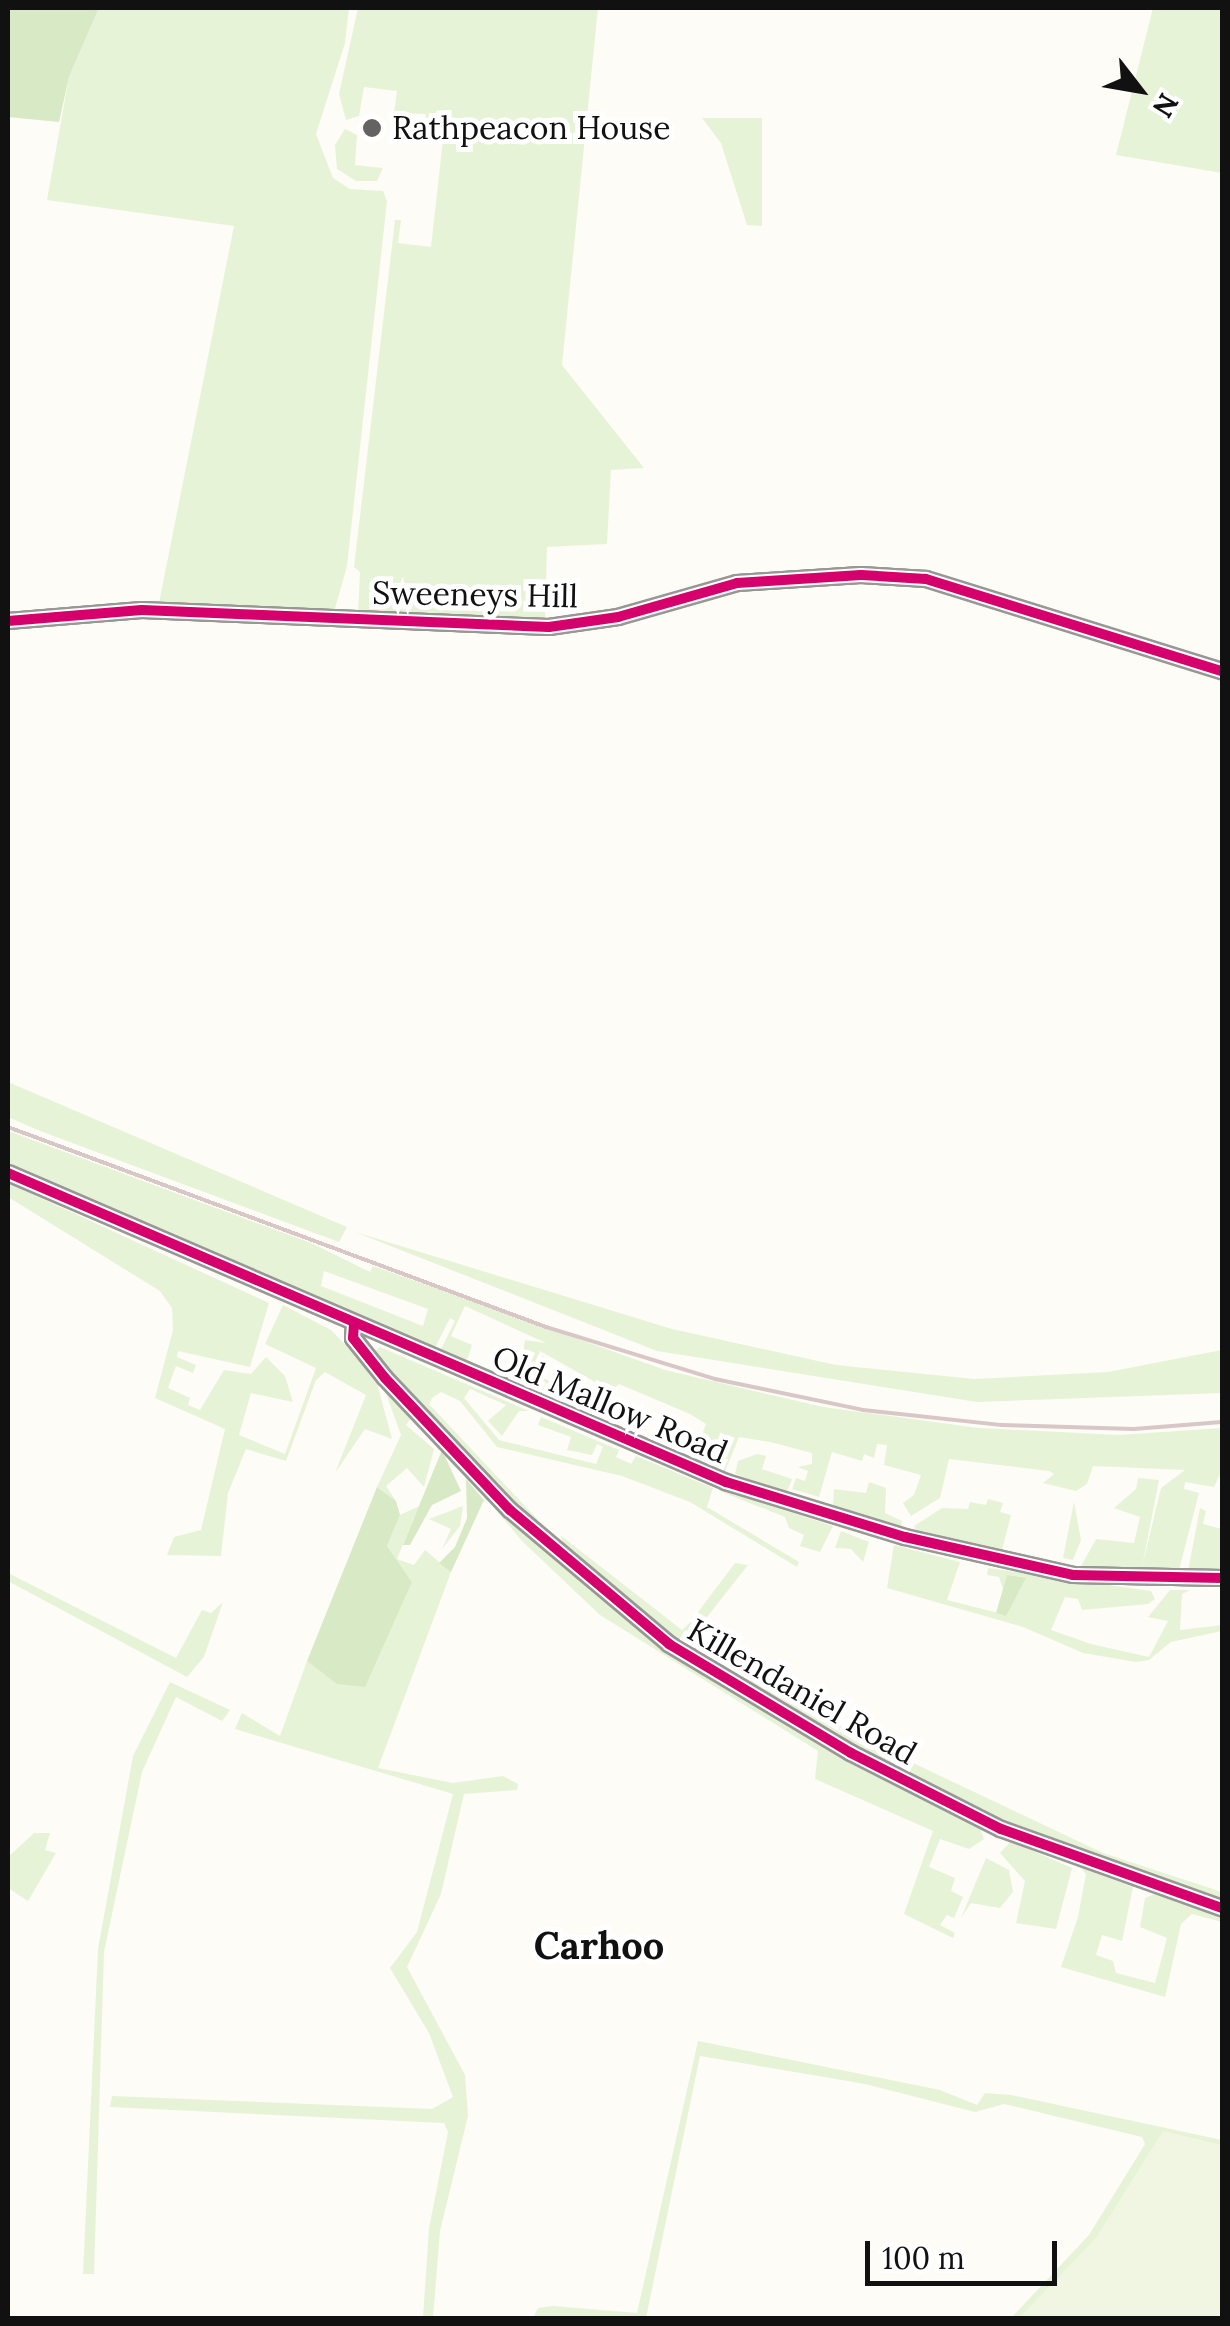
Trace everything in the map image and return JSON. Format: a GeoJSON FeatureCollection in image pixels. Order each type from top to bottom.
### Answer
{"type":"FeatureCollection","features":[{"type":"Feature","properties":{"kind":"street","name":"Sweeneys Hill"},"geometry":{"type":"LineString","coordinates":[[8,621],[142,610],[550,627],[618,617],[738,582],[861,575],[926,579],[1222,671]]}},
{"type":"Feature","properties":{"kind":"street","name":"Old Mallow Road"},"geometry":{"type":"LineString","coordinates":[[8,1173],[646,1451],[840,1518],[1073,1575],[1222,1578]]}},
{"type":"Feature","properties":{"kind":"street","name":"Killendaniel Road"},"geometry":{"type":"LineString","coordinates":[[354,1324],[352,1338],[385,1378],[510,1510],[669,1644],[851,1753],[985,1822],[1110,1872],[1222,1908]]}},
{"type":"Feature","properties":{"kind":"green space"},"geometry":{"type":"Polygon","coordinates":[[[8,8],[99,8],[69,77],[59,122],[8,117],[8,8]]]}},
{"type":"Feature","properties":{"kind":"green space"},"geometry":{"type":"Polygon","coordinates":[[[99,8],[349,8],[345,43],[316,134],[333,178],[350,189],[383,191],[387,201],[347,566],[334,612],[159,603],[234,226],[47,200],[69,77],[99,8]]]}},
{"type":"Feature","properties":{"kind":"green space"},"geometry":{"type":"Polygon","coordinates":[[[358,8],[598,8],[562,365],[644,468],[611,470],[607,544],[547,547],[545,619],[358,613],[360,572],[354,567],[395,220],[401,220],[398,243],[431,247],[445,122],[426,119],[426,114],[394,113],[397,91],[364,87],[359,116],[346,120],[339,94],[358,8]]]}},
{"type":"Feature","properties":{"kind":"green space"},"geometry":{"type":"Polygon","coordinates":[[[1153,8],[1222,8],[1222,173],[1116,155],[1153,8]]]}},
{"type":"Feature","properties":{"kind":"green space"},"geometry":{"type":"Polygon","coordinates":[[[702,118],[762,118],[762,226],[747,225],[721,143],[702,118]]]}},
{"type":"Feature","properties":{"kind":"green space"},"geometry":{"type":"Polygon","coordinates":[[[345,129],[357,135],[355,165],[383,168],[377,181],[356,181],[337,169],[335,145],[345,129]]]}},
{"type":"Feature","properties":{"kind":"green space"},"geometry":{"type":"Polygon","coordinates":[[[8,1082],[347,1227],[339,1242],[40,1131],[8,1117],[8,1082]]]}},
{"type":"Feature","properties":{"kind":"green space"},"geometry":{"type":"Polygon","coordinates":[[[8,1131],[311,1243],[370,1272],[373,1266],[665,1370],[823,1407],[979,1428],[1118,1435],[1222,1428],[1222,1470],[1214,1487],[1185,1482],[1184,1489],[1199,1493],[1178,1574],[1080,1568],[1096,1539],[1134,1543],[1140,1517],[1114,1508],[1136,1489],[1138,1478],[1159,1480],[1142,1567],[1161,1488],[1185,1470],[1093,1466],[1087,1484],[1076,1491],[1043,1483],[1054,1474],[1049,1471],[949,1459],[940,1498],[911,1516],[903,1503],[914,1495],[921,1475],[884,1465],[887,1445],[877,1444],[874,1458],[864,1454],[862,1461],[832,1452],[819,1497],[792,1489],[796,1478],[805,1481],[808,1471],[798,1467],[812,1464],[812,1453],[770,1442],[739,1437],[725,1471],[710,1469],[692,1460],[706,1424],[690,1414],[619,1384],[611,1391],[540,1351],[526,1384],[506,1376],[511,1363],[521,1367],[525,1340],[546,1343],[465,1306],[451,1336],[472,1345],[467,1360],[441,1349],[455,1321],[450,1318],[434,1350],[8,1165],[8,1131]],[[324,1271],[321,1286],[423,1326],[428,1309],[324,1271]]]}},
{"type":"Feature","properties":{"kind":"green space"},"geometry":{"type":"Polygon","coordinates":[[[8,1183],[269,1303],[250,1367],[178,1351],[177,1357],[196,1365],[193,1373],[176,1366],[168,1388],[190,1398],[188,1405],[200,1410],[224,1370],[251,1374],[266,1357],[285,1376],[293,1402],[251,1393],[239,1435],[285,1454],[316,1368],[265,1344],[283,1305],[331,1330],[375,1376],[392,1439],[365,1429],[335,1473],[366,1395],[325,1372],[316,1380],[286,1461],[246,1449],[228,1493],[221,1556],[167,1555],[174,1537],[201,1530],[225,1429],[155,1398],[173,1330],[172,1308],[160,1291],[8,1197],[8,1183]]]}},
{"type":"Feature","properties":{"kind":"green space"},"geometry":{"type":"Polygon","coordinates":[[[355,1232],[672,1329],[836,1365],[974,1379],[1108,1372],[1222,1350],[1222,1393],[977,1402],[657,1351],[355,1232]]]}},
{"type":"Feature","properties":{"kind":"green space"},"geometry":{"type":"Polygon","coordinates":[[[380,1347],[529,1411],[519,1411],[502,1436],[488,1421],[506,1405],[470,1389],[464,1398],[499,1440],[596,1464],[603,1447],[597,1444],[592,1455],[567,1450],[571,1437],[538,1425],[541,1417],[619,1450],[616,1457],[631,1464],[636,1456],[713,1488],[707,1507],[799,1562],[797,1567],[690,1502],[622,1476],[497,1447],[460,1401],[441,1392],[432,1398],[429,1404],[538,1520],[529,1519],[398,1383],[373,1353],[380,1347]]]}},
{"type":"Feature","properties":{"kind":"green space"},"geometry":{"type":"Polygon","coordinates":[[[542,1356],[549,1359],[541,1377],[556,1384],[552,1394],[531,1386],[542,1356]]]}},
{"type":"Feature","properties":{"kind":"green space"},"geometry":{"type":"Polygon","coordinates":[[[384,1388],[412,1417],[406,1425],[434,1449],[424,1487],[407,1468],[386,1486],[396,1501],[377,1487],[401,1435],[384,1388]]]}},
{"type":"Feature","properties":{"kind":"green space"},"geometry":{"type":"Polygon","coordinates":[[[442,1450],[461,1491],[432,1505],[410,1545],[403,1545],[442,1450]]]}},
{"type":"Feature","properties":{"kind":"green space"},"geometry":{"type":"Polygon","coordinates":[[[757,1454],[766,1456],[762,1469],[792,1479],[787,1492],[735,1474],[738,1461],[757,1454]]]}},
{"type":"Feature","properties":{"kind":"green space"},"geometry":{"type":"Polygon","coordinates":[[[458,1464],[527,1537],[657,1644],[824,1746],[979,1826],[984,1839],[969,1849],[940,1839],[929,1867],[955,1878],[951,1891],[963,1897],[954,1918],[947,1915],[940,1925],[955,1933],[953,1938],[904,1914],[933,1831],[815,1779],[818,1751],[600,1615],[522,1541],[458,1464]]]}},
{"type":"Feature","properties":{"kind":"green space"},"geometry":{"type":"Polygon","coordinates":[[[466,1479],[484,1500],[451,1572],[439,1563],[455,1547],[467,1518],[466,1479]]]}},
{"type":"Feature","properties":{"kind":"green space"},"geometry":{"type":"Polygon","coordinates":[[[869,1482],[886,1488],[885,1513],[902,1521],[901,1528],[833,1507],[834,1489],[866,1493],[869,1482]]]}},
{"type":"Feature","properties":{"kind":"green space"},"geometry":{"type":"Polygon","coordinates":[[[377,1487],[396,1501],[400,1515],[387,1546],[412,1582],[365,1687],[337,1684],[307,1661],[377,1487]]]}},
{"type":"Feature","properties":{"kind":"green space"},"geometry":{"type":"Polygon","coordinates":[[[722,1492],[833,1526],[820,1552],[800,1546],[804,1535],[789,1528],[785,1517],[722,1492]]]}},
{"type":"Feature","properties":{"kind":"green space"},"geometry":{"type":"Polygon","coordinates":[[[988,1499],[1003,1503],[1000,1512],[1011,1515],[1001,1554],[917,1533],[914,1526],[942,1508],[968,1509],[970,1502],[986,1505],[988,1499]]]}},
{"type":"Feature","properties":{"kind":"green space"},"geometry":{"type":"Polygon","coordinates":[[[1074,1502],[1081,1540],[1073,1560],[1063,1558],[1074,1502]]]}},
{"type":"Feature","properties":{"kind":"green space"},"geometry":{"type":"Polygon","coordinates":[[[419,1506],[397,1559],[414,1565],[425,1550],[451,1572],[378,1768],[453,1783],[503,1776],[518,1784],[517,1790],[464,1794],[441,1894],[407,1967],[465,2075],[468,2116],[440,2231],[433,2318],[423,2318],[429,2228],[448,2132],[444,2123],[110,2107],[112,2096],[432,2109],[453,2097],[429,2033],[390,1968],[417,1932],[453,1794],[235,1729],[242,1713],[280,1736],[307,1661],[337,1683],[412,1582],[387,1546],[400,1515],[419,1506]]]}},
{"type":"Feature","properties":{"kind":"green space"},"geometry":{"type":"Polygon","coordinates":[[[463,1506],[460,1526],[442,1549],[451,1529],[429,1519],[463,1506]]]}},
{"type":"Feature","properties":{"kind":"green space"},"geometry":{"type":"Polygon","coordinates":[[[1200,1508],[1206,1511],[1203,1524],[1222,1529],[1222,1574],[1187,1576],[1200,1508]]]}},
{"type":"Feature","properties":{"kind":"green space"},"geometry":{"type":"Polygon","coordinates":[[[841,1531],[869,1542],[863,1562],[851,1549],[835,1548],[841,1531]]]}},
{"type":"Feature","properties":{"kind":"green space"},"geometry":{"type":"Polygon","coordinates":[[[560,1535],[682,1630],[693,1620],[701,1625],[686,1642],[749,1681],[754,1675],[873,1744],[1103,1853],[1222,1892],[1222,1902],[1003,1825],[889,1767],[681,1646],[568,1554],[560,1535]]]}},
{"type":"Feature","properties":{"kind":"green space"},"geometry":{"type":"Polygon","coordinates":[[[894,1545],[960,1562],[947,1600],[1006,1615],[1008,1575],[1003,1589],[999,1577],[987,1575],[988,1568],[1151,1591],[1155,1599],[1148,1604],[1082,1610],[1078,1599],[1065,1597],[1051,1630],[1091,1644],[1149,1657],[1168,1621],[1148,1617],[1170,1590],[1190,1590],[1182,1594],[1180,1630],[1222,1625],[1222,1631],[1171,1642],[1149,1660],[1136,1662],[1083,1653],[1023,1627],[887,1588],[894,1545]]]}},
{"type":"Feature","properties":{"kind":"green space"},"geometry":{"type":"Polygon","coordinates":[[[735,1563],[748,1565],[703,1622],[695,1616],[735,1563]]]}},
{"type":"Feature","properties":{"kind":"green space"},"geometry":{"type":"Polygon","coordinates":[[[8,1573],[176,1658],[202,1610],[211,1613],[223,1602],[204,1657],[187,1677],[8,1581],[8,1573]]]}},
{"type":"Feature","properties":{"kind":"green space"},"geometry":{"type":"Polygon","coordinates":[[[1007,1575],[1026,1578],[1006,1616],[996,1613],[1007,1575]]]}},
{"type":"Feature","properties":{"kind":"green space"},"geometry":{"type":"Polygon","coordinates":[[[170,1682],[230,1710],[222,1721],[176,1697],[142,1772],[104,1952],[94,2274],[83,2274],[98,1949],[133,1756],[170,1682]]]}},
{"type":"Feature","properties":{"kind":"green space"},"geometry":{"type":"Polygon","coordinates":[[[34,1833],[50,1833],[45,1850],[56,1853],[28,1901],[8,1888],[8,1857],[34,1833]]]}},
{"type":"Feature","properties":{"kind":"green space"},"geometry":{"type":"Polygon","coordinates":[[[1011,1841],[1072,1868],[1056,1929],[1016,1923],[1025,1881],[1000,1853],[1011,1841]]]}},
{"type":"Feature","properties":{"kind":"green space"},"geometry":{"type":"Polygon","coordinates":[[[986,1858],[1009,1870],[1013,1892],[1000,1908],[971,1903],[961,1918],[986,1858]]]}},
{"type":"Feature","properties":{"kind":"green space"},"geometry":{"type":"Polygon","coordinates":[[[1080,1867],[1133,1887],[1122,1941],[1102,1935],[1096,1955],[1113,1961],[1116,1973],[1155,1983],[1167,1938],[1140,1927],[1145,1898],[1154,1894],[1222,1914],[1222,1922],[1192,1914],[1181,1924],[1165,1997],[1061,1967],[1078,1917],[1086,1874],[1080,1867]]]}},
{"type":"Feature","properties":{"kind":"green space"},"geometry":{"type":"Polygon","coordinates":[[[698,2041],[940,2090],[977,2105],[985,2093],[1011,2095],[1222,2140],[1222,2239],[1031,2318],[1011,2318],[1089,2235],[1145,2144],[1142,2137],[1004,2104],[975,2112],[865,2084],[700,2056],[646,2318],[533,2318],[538,2308],[553,2306],[637,2313],[698,2041]]]}},
{"type":"Feature","properties":{"kind":"green space"},"geometry":{"type":"Polygon","coordinates":[[[1163,2131],[1222,2145],[1222,2318],[1019,2318],[1096,2238],[1163,2131]]]}},
{"type":"Feature","properties":{"kind":"railway"},"geometry":{"type":"LineString","coordinates":[[8,1127],[546,1327],[715,1379],[863,1410],[1002,1425],[1134,1429],[1222,1422]]}},
{"type":"Feature","properties":{"kind":"cycle path"},"geometry":{"type":"LineString","coordinates":[[8,621],[142,610],[549,627],[618,617],[737,583],[861,575],[926,579],[1222,671]]}},
{"type":"Feature","properties":{"kind":"cycle path"},"geometry":{"type":"LineString","coordinates":[[8,1173],[726,1482],[905,1537],[1073,1575],[1222,1578]]}},
{"type":"Feature","properties":{"kind":"cycle path"},"geometry":{"type":"LineString","coordinates":[[354,1324],[353,1338],[385,1378],[510,1510],[669,1644],[851,1753],[1001,1829],[1222,1908]]}},
{"type":"Feature","properties":{"kind":"place","name":"Rathpeacon House"},"geometry":{"type":"Point","coordinates":[372,128]}},
{"type":"Feature","properties":{"kind":"district","name":"Carhoo"},"geometry":{"type":"Point","coordinates":[599,1946]}}]}
